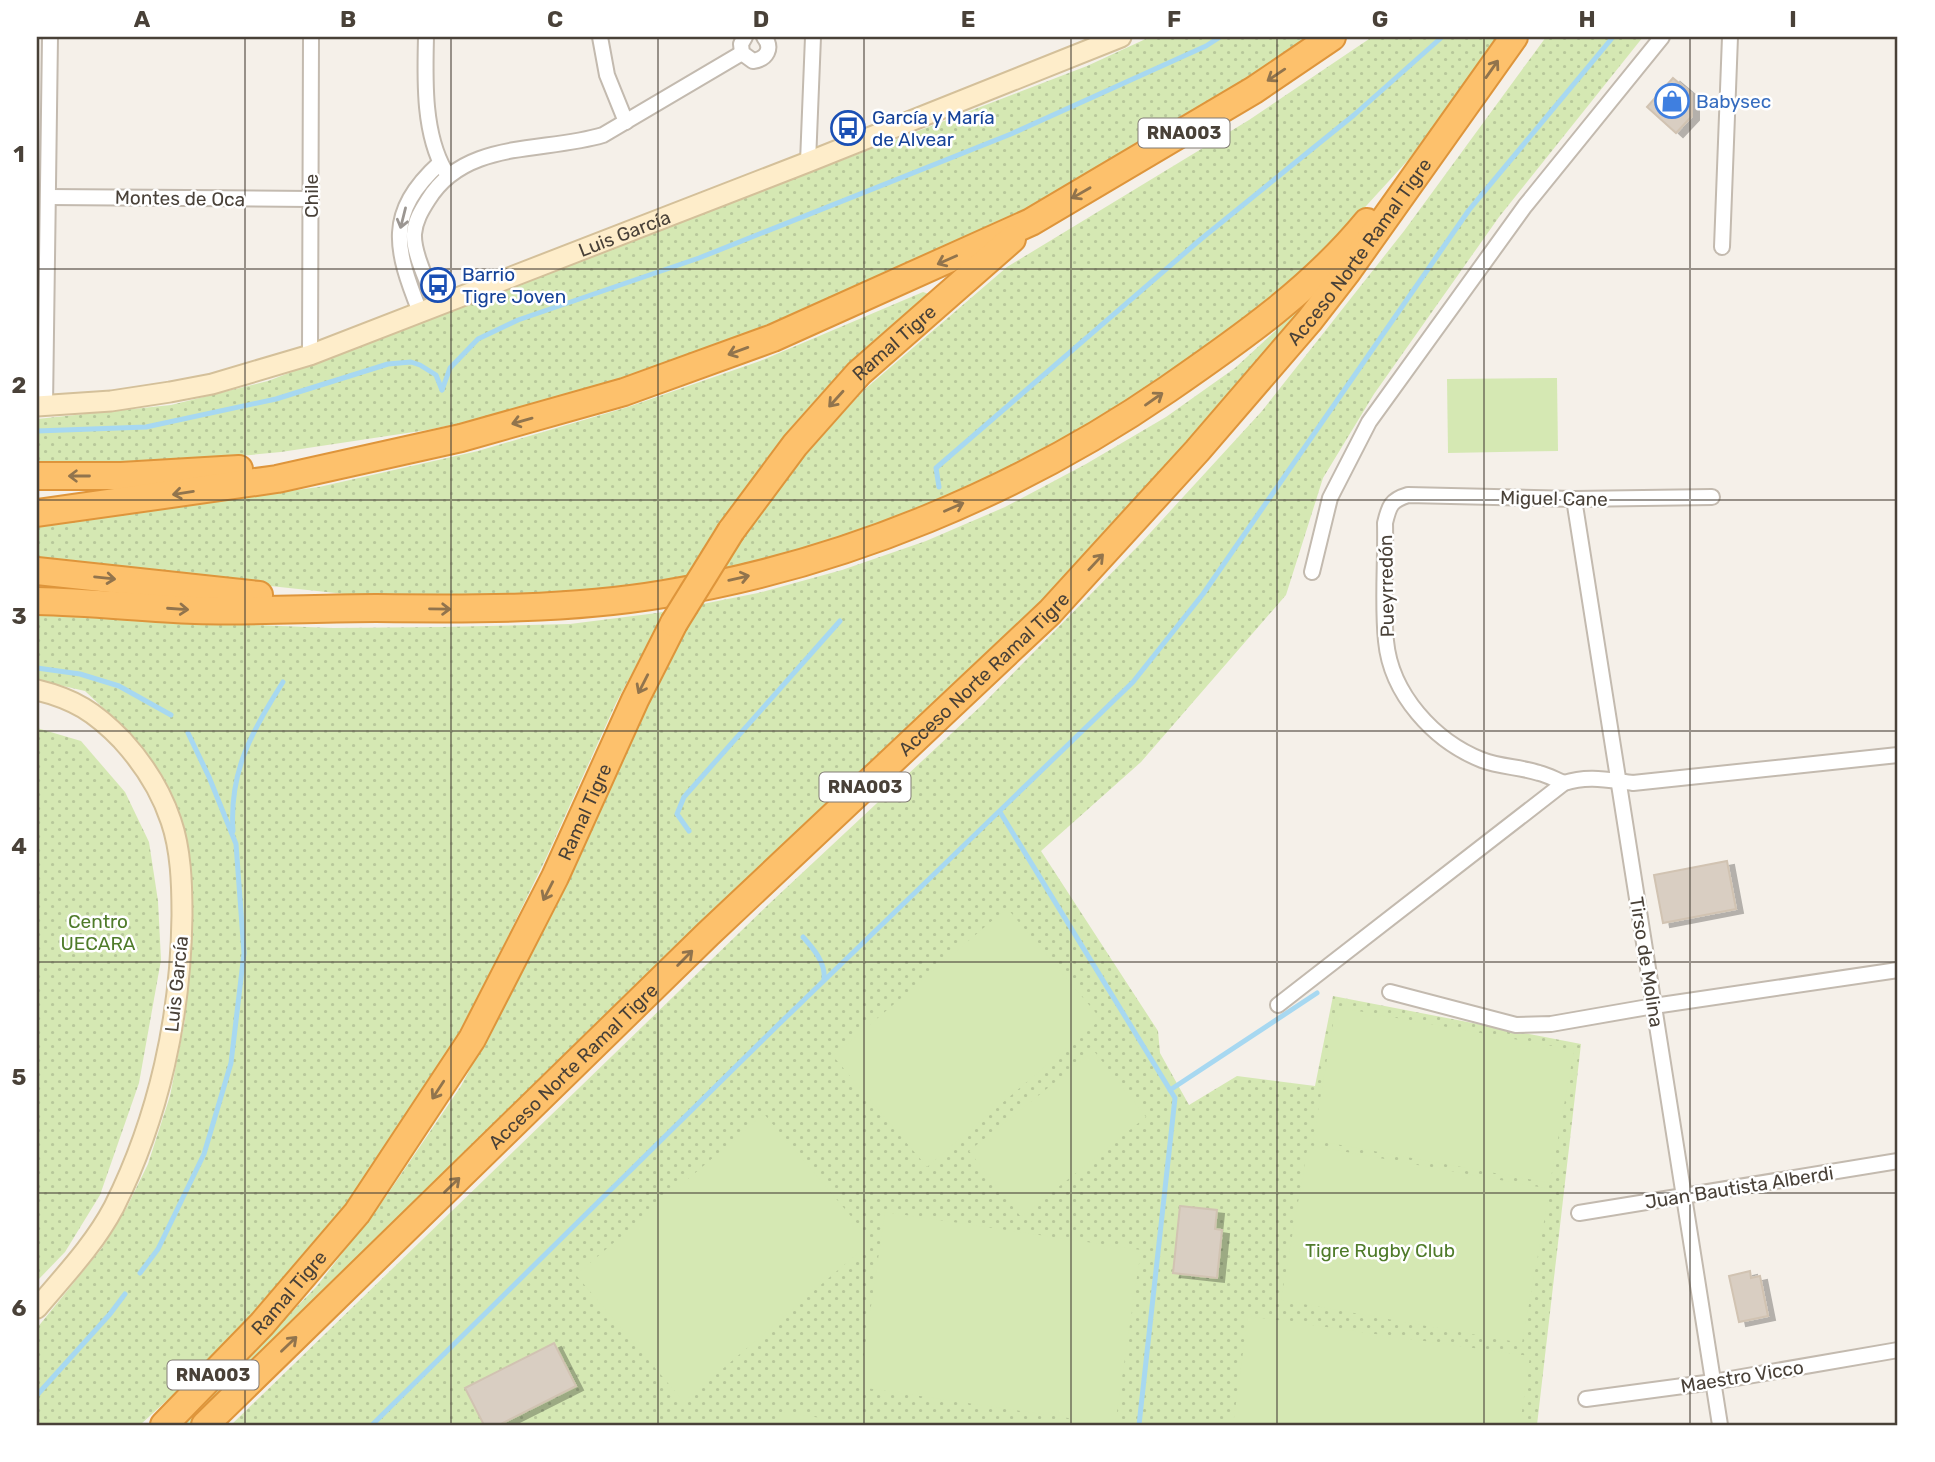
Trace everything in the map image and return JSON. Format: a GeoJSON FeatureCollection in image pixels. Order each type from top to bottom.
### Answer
{"type":"FeatureCollection","features":[{"type":"Feature","properties":{"kind":"highway","name":"RNA003"},"geometry":{"type":"LineString","coordinates":[[1031,222],[1243,97],[1332,37]]}},
{"type":"Feature","properties":{"kind":"highway","name":"Acceso Norte Ramal Tigre"},"geometry":{"type":"LineString","coordinates":[[205,1425],[708,934],[1051,612],[1198,452],[1309,321],[1348,272],[1514,37]]}},
{"type":"Feature","properties":{"kind":"highway"},"geometry":{"type":"LineString","coordinates":[[37,601],[197,610],[564,606],[663,594],[743,578],[852,547],[951,509],[1052,462],[1140,409],[1226,349],[1301,289],[1360,231],[1470,100]]}},
{"type":"Feature","properties":{"kind":"highway"},"geometry":{"type":"LineString","coordinates":[[37,513],[276,479],[461,438],[624,392],[773,338],[1031,222]]}},
{"type":"Feature","properties":{"kind":"highway","name":"Ramal Tigre"},"geometry":{"type":"LineString","coordinates":[[164,1425],[262,1324],[358,1213],[472,1040],[555,877],[635,699],[674,623],[730,531],[795,445],[859,373],[1031,222]]}},
{"type":"Feature","properties":{"kind":"highway"},"geometry":{"type":"LineString","coordinates":[[37,476],[121,476],[370,458]]}},
{"type":"Feature","properties":{"kind":"highway"},"geometry":{"type":"LineString","coordinates":[[37,571],[372,608]]}},
{"type":"Feature","properties":{"kind":"street"},"geometry":{"type":"LineString","coordinates":[[41,406],[50,37]]}},
{"type":"Feature","properties":{"kind":"street","name":"Chile"},"geometry":{"type":"LineString","coordinates":[[310,355],[311,37]]}},
{"type":"Feature","properties":{"kind":"street"},"geometry":{"type":"LineString","coordinates":[[426,37],[428,111],[444,169],[418,216],[414,236],[428,309]]}},
{"type":"Feature","properties":{"kind":"street"},"geometry":{"type":"LineString","coordinates":[[600,37],[607,75],[626,122]]}},
{"type":"Feature","properties":{"kind":"street"},"geometry":{"type":"LineString","coordinates":[[745,37],[741,44],[742,53],[753,61],[762,59],[769,48],[764,37]]}},
{"type":"Feature","properties":{"kind":"street"},"geometry":{"type":"LineString","coordinates":[[808,162],[813,37]]}},
{"type":"Feature","properties":{"kind":"street"},"geometry":{"type":"LineString","coordinates":[[1312,572],[1330,498],[1369,422],[1525,206],[1662,37]]}},
{"type":"Feature","properties":{"kind":"street"},"geometry":{"type":"LineString","coordinates":[[1722,247],[1730,37]]}},
{"type":"Feature","properties":{"kind":"street","name":"Luis García"},"geometry":{"type":"LineString","coordinates":[[41,406],[111,401],[170,392],[212,384],[310,355],[808,162],[1114,38]]}},
{"type":"Feature","properties":{"kind":"street"},"geometry":{"type":"LineString","coordinates":[[444,169],[530,146],[582,141],[603,135],[742,53]]}},
{"type":"Feature","properties":{"kind":"street","name":"Montes de Oca"},"geometry":{"type":"LineString","coordinates":[[48,197],[311,200]]}},
{"type":"Feature","properties":{"kind":"street","name":"Miguel Cane"},"geometry":{"type":"LineString","coordinates":[[1396,498],[1408,495],[1574,499],[1713,497]]}},
{"type":"Feature","properties":{"kind":"street","name":"Pueyrredón"},"geometry":{"type":"LineString","coordinates":[[1396,498],[1389,505],[1385,523],[1386,641],[1392,667],[1403,691],[1442,738],[1463,751],[1484,761],[1538,772],[1564,783]]}},
{"type":"Feature","properties":{"kind":"street","name":"Tirso de Molina"},"geometry":{"type":"LineString","coordinates":[[1574,499],[1720,1425]]}},
{"type":"Feature","properties":{"kind":"street","name":"Luis García"},"geometry":{"type":"LineString","coordinates":[[37,690],[64,696],[98,717],[131,750],[152,779],[171,821],[179,858],[182,911],[170,1042],[144,1138],[113,1209],[89,1246],[37,1308]]}},
{"type":"Feature","properties":{"kind":"street"},"geometry":{"type":"LineString","coordinates":[[1278,1005],[1564,783],[1579,778],[1602,777],[1633,783],[1898,755]]}},
{"type":"Feature","properties":{"kind":"street"},"geometry":{"type":"LineString","coordinates":[[1390,992],[1516,1025],[1551,1024],[1898,970]]}},
{"type":"Feature","properties":{"kind":"street","name":"Juan Bautista Alberdi"},"geometry":{"type":"LineString","coordinates":[[1579,1213],[1898,1161]]}},
{"type":"Feature","properties":{"kind":"street","name":"Maestro Vicco"},"geometry":{"type":"LineString","coordinates":[[1586,1399],[1713,1382],[1898,1349]]}},
{"type":"Feature","properties":{"kind":"green space"},"geometry":{"type":"Polygon","coordinates":[[[1150,37],[1310,37],[1111,163],[1002,221],[857,290],[735,340],[514,412],[427,430],[281,452],[145,465],[37,468],[37,419],[171,405],[268,381],[1087,66],[1150,37]]]}},
{"type":"Feature","properties":{"kind":"green space"},"geometry":{"type":"Polygon","coordinates":[[[1372,37],[1499,37],[1409,159],[1346,228],[1283,291],[1223,339],[1070,440],[958,496],[875,529],[679,585],[546,598],[373,597],[37,561],[37,524],[319,487],[478,451],[628,407],[760,361],[923,292],[929,294],[867,349],[796,421],[717,531],[742,535],[806,454],[864,390],[1007,267],[1249,120],[1372,37]]]}},
{"type":"Feature","properties":{"kind":"green space","name":"Tigre Rugby Club"},"geometry":{"type":"Polygon","coordinates":[[[1546,37],[1643,37],[1499,217],[1374,394],[1323,478],[1286,595],[1141,762],[1041,851],[1158,1031],[1160,1053],[1189,1105],[1237,1076],[1315,1086],[1333,996],[1581,1044],[1537,1425],[231,1425],[770,903],[982,705],[1140,544],[1262,411],[1404,231],[1546,37]]]}},
{"type":"Feature","properties":{"kind":"green space"},"geometry":{"type":"Polygon","coordinates":[[[1299,309],[1302,312],[1142,497],[981,666],[192,1425],[182,1425],[317,1286],[385,1198],[461,1086],[527,963],[686,622],[656,628],[616,703],[547,856],[457,1036],[419,1099],[361,1184],[298,1267],[213,1358],[140,1425],[37,1425],[37,1328],[102,1248],[127,1207],[148,1164],[170,1096],[185,1020],[191,934],[189,862],[155,767],[119,723],[85,691],[37,680],[37,609],[226,624],[333,628],[442,627],[570,624],[657,613],[758,593],[842,570],[926,541],[1005,507],[1166,417],[1235,368],[1299,309]]]}},
{"type":"Feature","properties":{"kind":"green space"},"geometry":{"type":"Polygon","coordinates":[[[1557,378],[1558,451],[1448,453],[1447,379],[1557,378]]]}},
{"type":"Feature","properties":{"kind":"green space","name":"Centro UECARA"},"geometry":{"type":"Polygon","coordinates":[[[37,728],[81,741],[125,792],[149,842],[158,901],[161,960],[139,1083],[100,1195],[65,1252],[37,1281],[37,728]]]}},
{"type":"Feature","properties":{"kind":"green space"},"geometry":{"type":"Polygon","coordinates":[[[1007,908],[1101,1019],[927,1167],[833,1056],[1007,908]]]}},
{"type":"Feature","properties":{"kind":"green space"},"geometry":{"type":"Polygon","coordinates":[[[1336,1007],[1574,1050],[1550,1183],[1313,1140],[1336,1007]]]}},
{"type":"Feature","properties":{"kind":"green space"},"geometry":{"type":"Polygon","coordinates":[[[1094,1051],[1146,1117],[1021,1217],[969,1151],[1094,1051]]]}},
{"type":"Feature","properties":{"kind":"green space"},"geometry":{"type":"Polygon","coordinates":[[[764,1114],[872,1241],[684,1402],[576,1275],[764,1114]]]}},
{"type":"Feature","properties":{"kind":"green space","name":"Tigre Rugby Club"},"geometry":{"type":"Polygon","coordinates":[[[1308,1145],[1550,1189],[1522,1343],[1281,1300],[1308,1145]]]}},
{"type":"Feature","properties":{"kind":"green space"},"geometry":{"type":"Polygon","coordinates":[[[885,1212],[1141,1250],[1115,1425],[859,1387],[885,1212]]]}},
{"type":"Feature","properties":{"kind":"green space"},"geometry":{"type":"Polygon","coordinates":[[[1248,1316],[1530,1356],[1520,1425],[1233,1425],[1248,1316]]]}},
{"type":"Feature","properties":{"kind":"green space"},"geometry":{"type":"Polygon","coordinates":[[[780,1412],[870,1425],[778,1425],[780,1412]]]}},
{"type":"Feature","properties":{"kind":"building","name":"Babysec"},"geometry":{"type":"Polygon","coordinates":[[[1673,78],[1692,94],[1692,116],[1676,133],[1647,107],[1673,78]]]}},
{"type":"Feature","properties":{"kind":"building"},"geometry":{"type":"Polygon","coordinates":[[[1727,861],[1736,909],[1663,923],[1654,875],[1727,861]]]}},
{"type":"Feature","properties":{"kind":"building"},"geometry":{"type":"Polygon","coordinates":[[[1180,1206],[1217,1210],[1215,1229],[1222,1230],[1217,1278],[1173,1273],[1180,1206]]]}},
{"type":"Feature","properties":{"kind":"building"},"geometry":{"type":"Polygon","coordinates":[[[1750,1271],[1751,1278],[1760,1276],[1768,1316],[1739,1322],[1729,1276],[1750,1271]]]}},
{"type":"Feature","properties":{"kind":"building"},"geometry":{"type":"Polygon","coordinates":[[[554,1343],[576,1386],[499,1425],[484,1425],[465,1388],[554,1343]]]}},
{"type":"Feature","properties":{"kind":"waterway"},"geometry":{"type":"LineString","coordinates":[[442,390],[450,368],[478,339],[518,320],[699,258],[1011,134],[1206,46],[1220,37]]}},
{"type":"Feature","properties":{"kind":"waterway"},"geometry":{"type":"LineString","coordinates":[[939,487],[936,468],[1201,239],[1354,115],[1442,37]]}},
{"type":"Feature","properties":{"kind":"waterway"},"geometry":{"type":"LineString","coordinates":[[372,1425],[777,1026],[1133,682],[1203,594],[1469,210],[1613,37]]}},
{"type":"Feature","properties":{"kind":"waterway"},"geometry":{"type":"LineString","coordinates":[[37,431],[146,427],[276,399],[388,364],[411,362],[420,365],[436,375],[442,390]]}},
{"type":"Feature","properties":{"kind":"waterway"},"geometry":{"type":"LineString","coordinates":[[689,831],[677,814],[684,797],[840,621]]}},
{"type":"Feature","properties":{"kind":"waterway"},"geometry":{"type":"LineString","coordinates":[[37,668],[80,674],[119,686],[171,715]]}},
{"type":"Feature","properties":{"kind":"waterway"},"geometry":{"type":"LineString","coordinates":[[233,831],[235,789],[245,752],[283,682]]}},
{"type":"Feature","properties":{"kind":"waterway"},"geometry":{"type":"LineString","coordinates":[[140,1273],[158,1249],[204,1154],[231,1063],[244,953],[236,844],[188,733]]}},
{"type":"Feature","properties":{"kind":"waterway"},"geometry":{"type":"LineString","coordinates":[[1000,812],[1175,1098],[1139,1425]]}},
{"type":"Feature","properties":{"kind":"waterway"},"geometry":{"type":"LineString","coordinates":[[803,937],[821,962],[824,979]]}},
{"type":"Feature","properties":{"kind":"waterway"},"geometry":{"type":"LineString","coordinates":[[1170,1090],[1317,993]]}},
{"type":"Feature","properties":{"kind":"waterway"},"geometry":{"type":"LineString","coordinates":[[37,1395],[125,1294]]}},
{"type":"Feature","properties":{"kind":"place","name":"Babysec"},"geometry":{"type":"Point","coordinates":[1672,101]}},
{"type":"Feature","properties":{"kind":"place","name":"García y María de Alvear"},"geometry":{"type":"Point","coordinates":[848,128]}},
{"type":"Feature","properties":{"kind":"place","name":"Barrio Tigre Joven"},"geometry":{"type":"Point","coordinates":[438,285]}}]}
